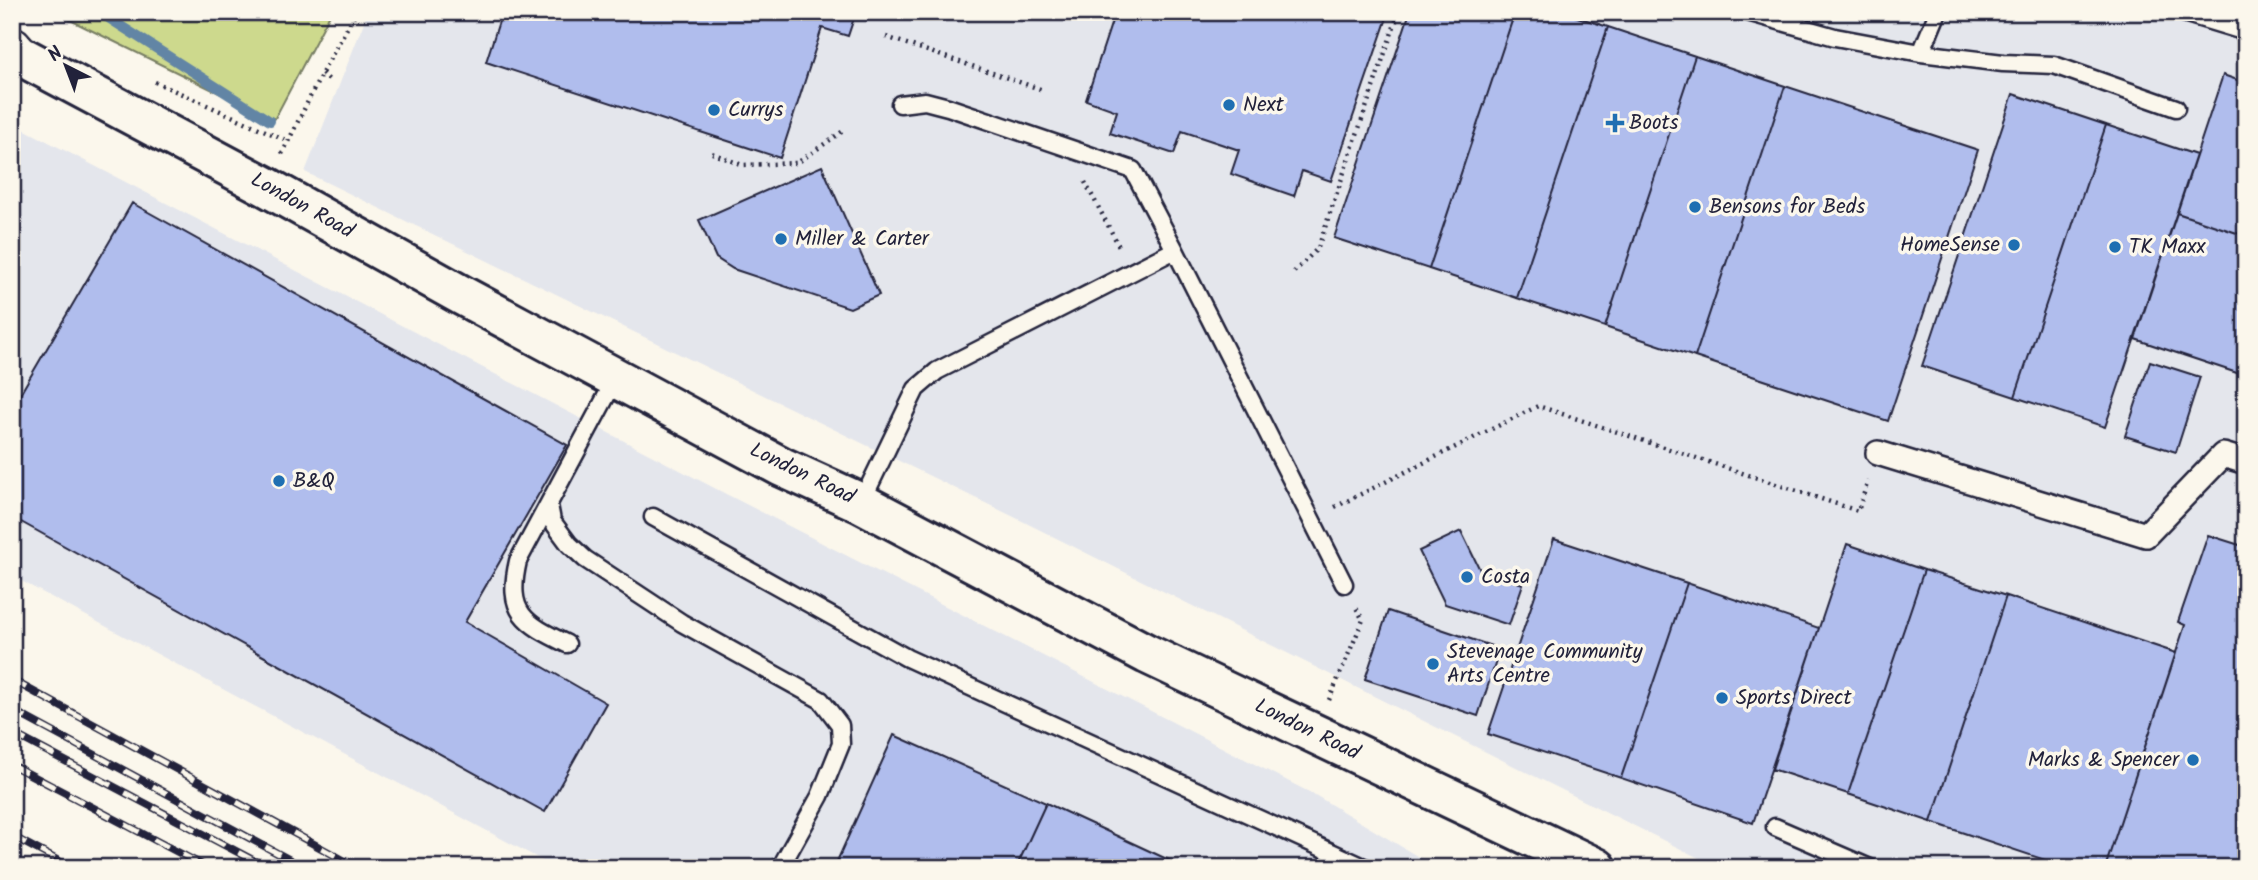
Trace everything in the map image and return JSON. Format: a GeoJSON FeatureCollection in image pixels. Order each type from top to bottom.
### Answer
{"type":"FeatureCollection","features":[{"type":"Feature","properties":{"kind":"main road","name":"London Road"},"geometry":{"type":"LineString","coordinates":[[15,52],[782,467],[861,503],[1147,654],[1593,867]]}},
{"type":"Feature","properties":{"kind":"street"},"geometry":{"type":"LineString","coordinates":[[1878,453],[2146,535],[2223,454],[2246,462]]}},
{"type":"Feature","properties":{"kind":"lane"},"geometry":{"type":"LineString","coordinates":[[1747,12],[1835,37],[1921,53],[2053,65],[2176,108]]}},
{"type":"Feature","properties":{"kind":"lane"},"geometry":{"type":"LineString","coordinates":[[1921,53],[1938,12]]}},
{"type":"Feature","properties":{"kind":"lane"},"geometry":{"type":"LineString","coordinates":[[2180,12],[2246,32]]}},
{"type":"Feature","properties":{"kind":"lane"},"geometry":{"type":"LineString","coordinates":[[900,104],[925,101],[1133,170],[1343,584]]}},
{"type":"Feature","properties":{"kind":"lane"},"geometry":{"type":"LineString","coordinates":[[861,503],[916,389],[937,370],[1175,250]]}},
{"type":"Feature","properties":{"kind":"lane"},"geometry":{"type":"LineString","coordinates":[[567,644],[534,628],[520,614],[513,582],[518,561],[616,378]]}},
{"type":"Feature","properties":{"kind":"lane"},"geometry":{"type":"LineString","coordinates":[[549,505],[552,522],[585,559],[682,623],[821,699],[840,725],[841,744],[820,796],[780,868]]}},
{"type":"Feature","properties":{"kind":"lane"},"geometry":{"type":"LineString","coordinates":[[653,517],[907,658],[1366,868]]}},
{"type":"Feature","properties":{"kind":"lane"},"geometry":{"type":"LineString","coordinates":[[1775,827],[1871,868]]}},
{"type":"Feature","properties":{"kind":"path"},"geometry":{"type":"LineString","coordinates":[[267,187],[322,73],[356,12]]}},
{"type":"Feature","properties":{"kind":"path"},"geometry":{"type":"LineString","coordinates":[[1294,272],[1318,248],[1399,12]]}},
{"type":"Feature","properties":{"kind":"path"},"geometry":{"type":"LineString","coordinates":[[886,37],[1043,90]]}},
{"type":"Feature","properties":{"kind":"path"},"geometry":{"type":"LineString","coordinates":[[322,73],[331,82]]}},
{"type":"Feature","properties":{"kind":"path"},"geometry":{"type":"LineString","coordinates":[[712,153],[742,165],[797,163],[846,129]]}},
{"type":"Feature","properties":{"kind":"path"},"geometry":{"type":"LineString","coordinates":[[1081,152],[1077,165],[1132,272]]}},
{"type":"Feature","properties":{"kind":"path"},"geometry":{"type":"LineString","coordinates":[[1311,519],[1538,406],[1858,511],[1878,453]]}},
{"type":"Feature","properties":{"kind":"path"},"geometry":{"type":"LineString","coordinates":[[1314,734],[1363,621],[1343,584]]}},
{"type":"Feature","properties":{"kind":"shaded area"},"geometry":{"type":"Polygon","coordinates":[[[368,12],[2153,12],[2246,41],[2246,868],[1719,868],[1010,515],[305,172],[368,12]]]}},
{"type":"Feature","properties":{"kind":"shaded area"},"geometry":{"type":"Polygon","coordinates":[[[12,123],[724,493],[1315,795],[1437,868],[557,868],[547,863],[12,576],[12,123]]]}},
{"type":"Feature","properties":{"kind":"green space"},"geometry":{"type":"Polygon","coordinates":[[[54,12],[331,12],[274,120],[54,12]]]}},
{"type":"Feature","properties":{"kind":"building","name":"Currys"},"geometry":{"type":"Polygon","coordinates":[[[502,12],[856,12],[848,36],[822,28],[780,158],[486,62],[502,12]]]}},
{"type":"Feature","properties":{"kind":"building","name":"Next"},"geometry":{"type":"Polygon","coordinates":[[[1115,12],[1389,12],[1331,181],[1302,171],[1294,196],[1231,174],[1239,150],[1182,131],[1174,154],[1110,133],[1117,111],[1086,100],[1115,12]]]}},
{"type":"Feature","properties":{"kind":"building"},"geometry":{"type":"Polygon","coordinates":[[[1410,12],[1515,12],[1429,269],[1334,238],[1410,12]]]}},
{"type":"Feature","properties":{"kind":"building"},"geometry":{"type":"Polygon","coordinates":[[[1515,12],[1562,12],[1608,27],[1517,298],[1429,269],[1515,12]]]}},
{"type":"Feature","properties":{"kind":"building","name":"Boots"},"geometry":{"type":"Polygon","coordinates":[[[1608,27],[1695,56],[1605,327],[1517,298],[1608,27]]]}},
{"type":"Feature","properties":{"kind":"building","name":"Bensons for Beds"},"geometry":{"type":"Polygon","coordinates":[[[1695,56],[1785,86],[1695,357],[1605,327],[1695,56]]]}},
{"type":"Feature","properties":{"kind":"building"},"geometry":{"type":"Polygon","coordinates":[[[2223,75],[2246,83],[2246,236],[2177,213],[2223,75]]]}},
{"type":"Feature","properties":{"kind":"building"},"geometry":{"type":"Polygon","coordinates":[[[1785,86],[1978,150],[1888,421],[1695,357],[1785,86]]]}},
{"type":"Feature","properties":{"kind":"building","name":"HomeSense"},"geometry":{"type":"Polygon","coordinates":[[[2013,94],[2106,125],[2015,397],[1922,366],[2013,94]]]}},
{"type":"Feature","properties":{"kind":"building","name":"TK Maxx"},"geometry":{"type":"Polygon","coordinates":[[[2106,125],[2196,155],[2105,427],[2015,397],[2106,125]]]}},
{"type":"Feature","properties":{"kind":"building","name":"Miller & Carter"},"geometry":{"type":"Polygon","coordinates":[[[822,166],[879,295],[850,308],[733,269],[716,258],[699,220],[822,166]]]}},
{"type":"Feature","properties":{"kind":"building","name":"B&Q"},"geometry":{"type":"Polygon","coordinates":[[[132,203],[567,445],[465,622],[606,703],[545,812],[12,517],[12,408],[132,203]]]}},
{"type":"Feature","properties":{"kind":"building"},"geometry":{"type":"Polygon","coordinates":[[[2177,213],[2246,236],[2246,376],[2135,339],[2177,213]]]}},
{"type":"Feature","properties":{"kind":"building"},"geometry":{"type":"Polygon","coordinates":[[[2150,361],[2200,377],[2176,452],[2125,436],[2150,361]]]}},
{"type":"Feature","properties":{"kind":"building","name":"Costa"},"geometry":{"type":"Polygon","coordinates":[[[1461,531],[1480,570],[1523,584],[1509,625],[1445,604],[1419,551],[1461,531]]]}},
{"type":"Feature","properties":{"kind":"building","name":"Marks & Spencer"},"geometry":{"type":"Polygon","coordinates":[[[2208,535],[2246,547],[2246,868],[2105,868],[2185,625],[2178,622],[2208,535]]]}},
{"type":"Feature","properties":{"kind":"building"},"geometry":{"type":"Polygon","coordinates":[[[1554,539],[1687,583],[1621,778],[1488,734],[1554,539]]]}},
{"type":"Feature","properties":{"kind":"building"},"geometry":{"type":"Polygon","coordinates":[[[1847,544],[1924,570],[1848,794],[1772,769],[1847,544]]]}},
{"type":"Feature","properties":{"kind":"building"},"geometry":{"type":"Polygon","coordinates":[[[1924,570],[2006,596],[1931,822],[1848,794],[1924,570]]]}},
{"type":"Feature","properties":{"kind":"building","name":"Sports Direct"},"geometry":{"type":"Polygon","coordinates":[[[1687,583],[1819,628],[1753,823],[1621,778],[1687,583]]]}},
{"type":"Feature","properties":{"kind":"building"},"geometry":{"type":"Polygon","coordinates":[[[2006,596],[2176,653],[2105,868],[2069,868],[1931,822],[2006,596]]]}},
{"type":"Feature","properties":{"kind":"building","name":"Stevenage Community Arts Centre"},"geometry":{"type":"Polygon","coordinates":[[[1388,611],[1500,649],[1478,716],[1365,679],[1388,611]]]}},
{"type":"Feature","properties":{"kind":"building"},"geometry":{"type":"Polygon","coordinates":[[[894,735],[1046,803],[1016,868],[834,868],[894,735]]]}},
{"type":"Feature","properties":{"kind":"building"},"geometry":{"type":"Polygon","coordinates":[[[1046,803],[1184,867],[1184,868],[1016,868],[1046,803]]]}},
{"type":"Feature","properties":{"kind":"waterway"},"geometry":{"type":"LineString","coordinates":[[99,12],[270,121]]}},
{"type":"Feature","properties":{"kind":"railway"},"geometry":{"type":"LineString","coordinates":[[12,680],[358,868]]}},
{"type":"Feature","properties":{"kind":"railway"},"geometry":{"type":"LineString","coordinates":[[12,710],[305,868]]}},
{"type":"Feature","properties":{"kind":"railway"},"geometry":{"type":"LineString","coordinates":[[12,733],[268,868]]}},
{"type":"Feature","properties":{"kind":"railway"},"geometry":{"type":"LineString","coordinates":[[12,765],[208,868]]}},
{"type":"Feature","properties":{"kind":"railway"},"geometry":{"type":"LineString","coordinates":[[12,836],[72,868]]}},
{"type":"Feature","properties":{"kind":"place","name":"Next"},"geometry":{"type":"Point","coordinates":[1229,105]}},
{"type":"Feature","properties":{"kind":"place","name":"Currys"},"geometry":{"type":"Point","coordinates":[714,110]}},
{"type":"Feature","properties":{"kind":"place","name":"Boots"},"geometry":{"type":"Point","coordinates":[1615,123]}},
{"type":"Feature","properties":{"kind":"place","name":"Bensons for Beds"},"geometry":{"type":"Point","coordinates":[1695,207]}},
{"type":"Feature","properties":{"kind":"place","name":"Miller & Carter"},"geometry":{"type":"Point","coordinates":[781,239]}},
{"type":"Feature","properties":{"kind":"place","name":"HomeSense"},"geometry":{"type":"Point","coordinates":[2014,245]}},
{"type":"Feature","properties":{"kind":"place","name":"TK Maxx"},"geometry":{"type":"Point","coordinates":[2115,247]}},
{"type":"Feature","properties":{"kind":"place","name":"B&Q"},"geometry":{"type":"Point","coordinates":[279,481]}},
{"type":"Feature","properties":{"kind":"place","name":"Costa"},"geometry":{"type":"Point","coordinates":[1467,577]}},
{"type":"Feature","properties":{"kind":"place","name":"Stevenage Community Arts Centre"},"geometry":{"type":"Point","coordinates":[1433,664]}},
{"type":"Feature","properties":{"kind":"place","name":"Sports Direct"},"geometry":{"type":"Point","coordinates":[1722,698]}},
{"type":"Feature","properties":{"kind":"place","name":"Marks & Spencer"},"geometry":{"type":"Point","coordinates":[2193,760]}}]}
